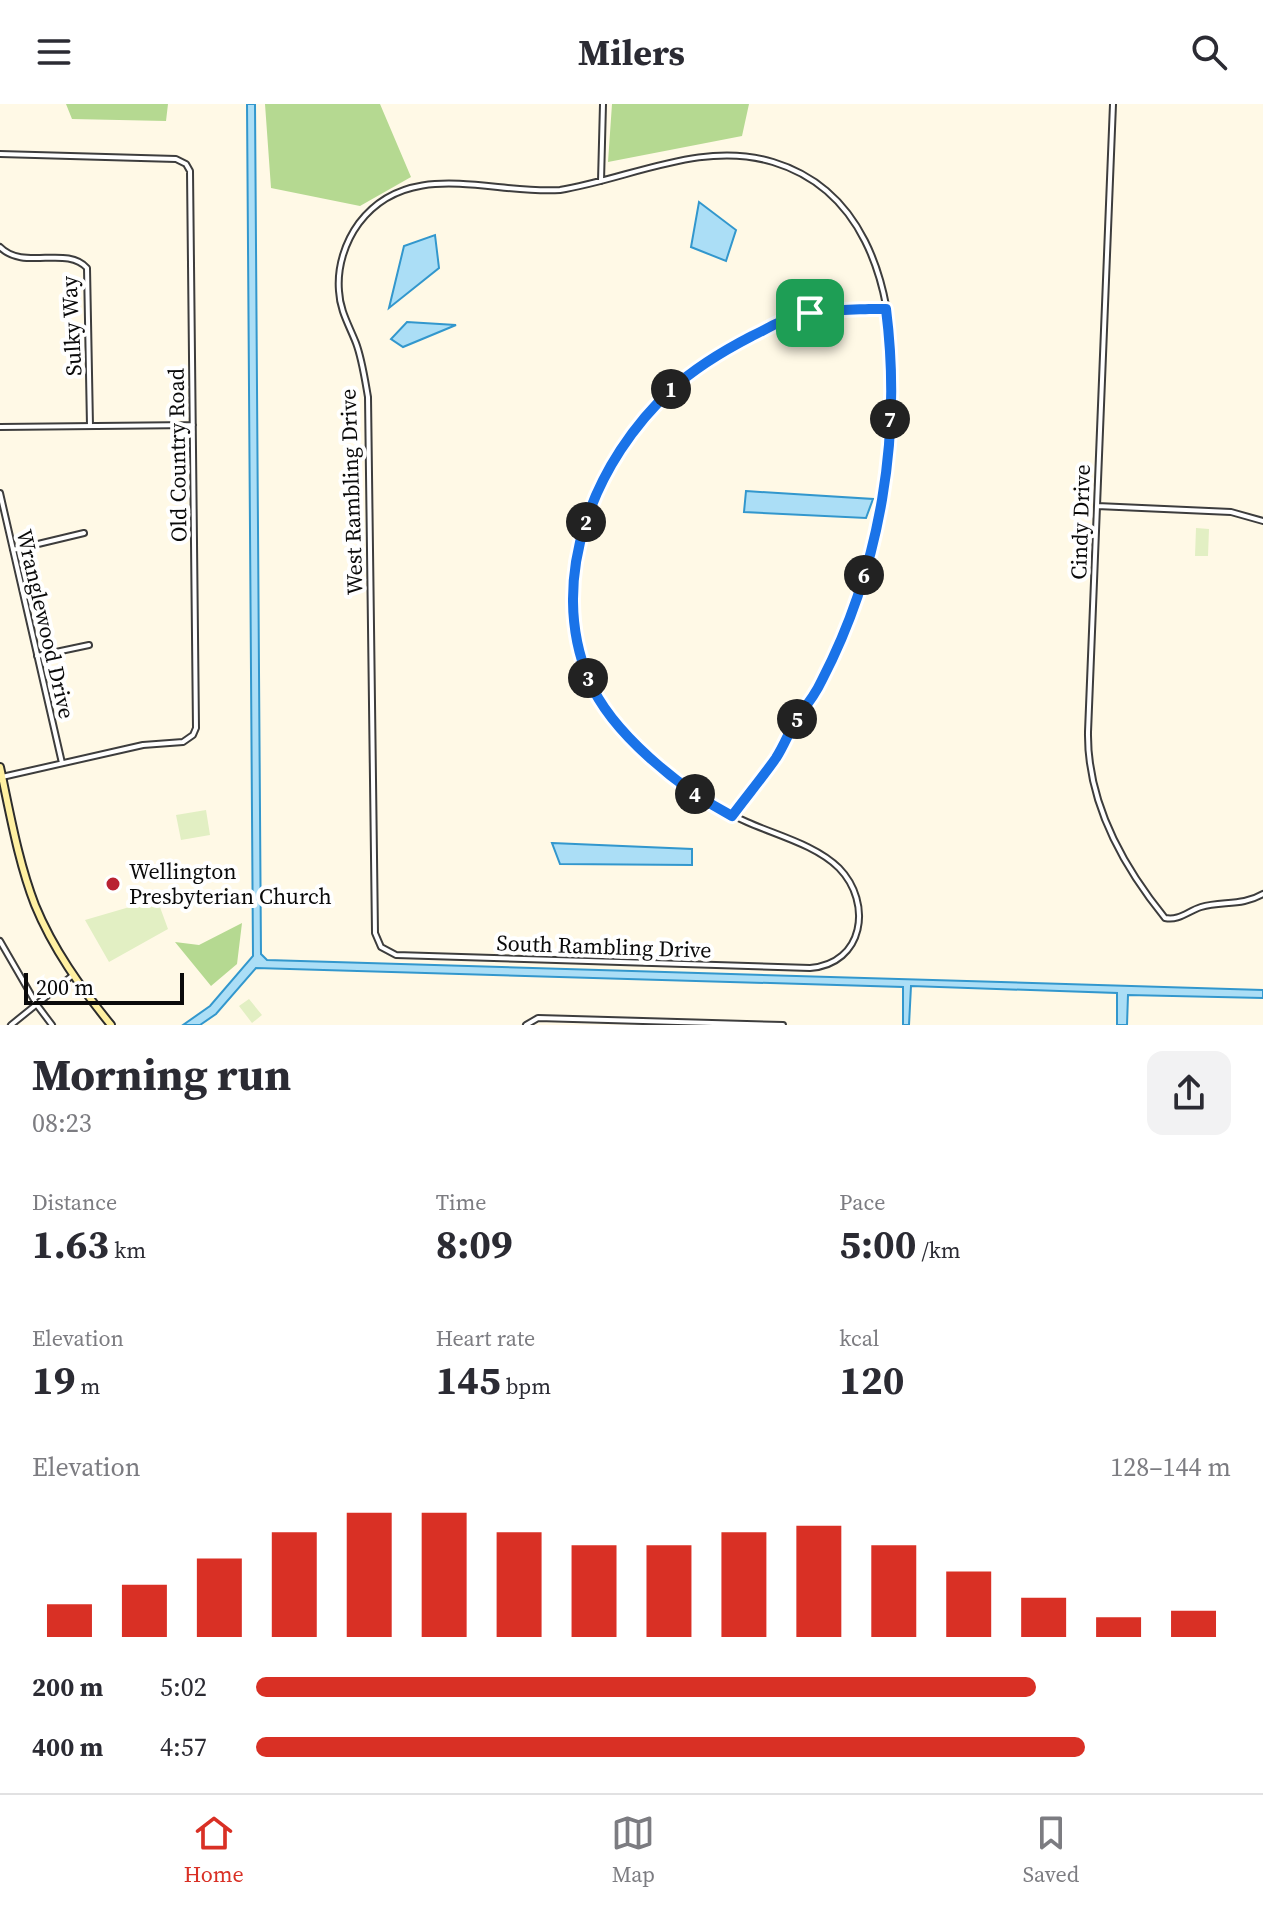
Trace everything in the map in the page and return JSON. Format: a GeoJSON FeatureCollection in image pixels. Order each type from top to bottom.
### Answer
{"type":"FeatureCollection","features":[{"type":"Feature","properties":{"kind":"street"},"geometry":{"type":"LineString","coordinates":[[601,181],[603,104]]}},
{"type":"Feature","properties":{"kind":"street","name":"Cindy Drive"},"geometry":{"type":"LineString","coordinates":[[1113,104],[1088,737],[1092,778],[1103,818],[1118,847],[1163,915],[1175,919],[1205,906],[1241,903],[1263,894]]}},
{"type":"Feature","properties":{"kind":"street","name":"Old Country Road"},"geometry":{"type":"LineString","coordinates":[[0,154],[176,159],[186,164],[190,175],[195,732],[183,742],[143,745],[1,777]]}},
{"type":"Feature","properties":{"kind":"street","name":"West Rambling Drive"},"geometry":{"type":"LineString","coordinates":[[375,929],[368,397],[357,344],[345,319],[339,295],[339,271],[344,250],[355,228],[375,206],[393,194],[416,185],[447,183],[550,191],[714,156],[756,158],[786,167],[814,182],[846,209],[874,259],[886,309],[891,377],[890,433],[881,503],[869,558],[852,612],[818,689],[777,755],[732,816]]}},
{"type":"Feature","properties":{"kind":"street","name":"Sulky Way"},"geometry":{"type":"LineString","coordinates":[[0,247],[16,257],[74,259],[87,268],[90,426]]}},
{"type":"Feature","properties":{"kind":"street"},"geometry":{"type":"LineString","coordinates":[[732,816],[690,790],[639,748],[619,727],[589,682],[576,635],[573,602],[577,554],[586,520],[601,484],[630,435],[659,402],[703,364],[737,343],[789,318],[810,313],[886,309]]}},
{"type":"Feature","properties":{"kind":"street"},"geometry":{"type":"LineString","coordinates":[[0,427],[193,425]]}},
{"type":"Feature","properties":{"kind":"street","name":"Wranglewood Drive"},"geometry":{"type":"LineString","coordinates":[[0,493],[62,763]]}},
{"type":"Feature","properties":{"kind":"street"},"geometry":{"type":"LineString","coordinates":[[1097,506],[1231,512],[1263,521]]}},
{"type":"Feature","properties":{"kind":"street"},"geometry":{"type":"LineString","coordinates":[[13,550],[84,533]]}},
{"type":"Feature","properties":{"kind":"street"},"geometry":{"type":"LineString","coordinates":[[37,656],[89,645]]}},
{"type":"Feature","properties":{"kind":"street"},"geometry":{"type":"LineString","coordinates":[[0,767],[32,895],[53,942],[73,975],[111,1025]]}},
{"type":"Feature","properties":{"kind":"street","name":"South Rambling Drive"},"geometry":{"type":"LineString","coordinates":[[375,929],[381,947],[388,953],[400,956],[810,968],[829,964],[845,954],[855,938],[859,920],[856,896],[842,872],[820,854],[732,816]]}},
{"type":"Feature","properties":{"kind":"street"},"geometry":{"type":"LineString","coordinates":[[0,941],[2,950],[52,1025]]}},
{"type":"Feature","properties":{"kind":"street"},"geometry":{"type":"LineString","coordinates":[[11,1025],[73,975]]}},
{"type":"Feature","properties":{"kind":"street"},"geometry":{"type":"LineString","coordinates":[[527,1024],[538,1018],[783,1025]]}},
{"type":"Feature","properties":{"kind":"green space"},"geometry":{"type":"Polygon","coordinates":[[[66,104],[168,104],[166,121],[72,119],[66,104]]]}},
{"type":"Feature","properties":{"kind":"green space"},"geometry":{"type":"Polygon","coordinates":[[[265,104],[380,104],[411,177],[360,206],[271,188],[265,104]]]}},
{"type":"Feature","properties":{"kind":"green space"},"geometry":{"type":"Polygon","coordinates":[[[612,104],[749,104],[742,136],[608,162],[612,104]]]}},
{"type":"Feature","properties":{"kind":"green space"},"geometry":{"type":"Polygon","coordinates":[[[1196,528],[1209,529],[1208,556],[1195,556],[1196,528]]]}},
{"type":"Feature","properties":{"kind":"green space"},"geometry":{"type":"Polygon","coordinates":[[[206,810],[210,835],[181,840],[176,815],[206,810]]]}},
{"type":"Feature","properties":{"kind":"green space"},"geometry":{"type":"Polygon","coordinates":[[[157,899],[168,929],[109,962],[85,920],[157,899]]]}},
{"type":"Feature","properties":{"kind":"green space"},"geometry":{"type":"Polygon","coordinates":[[[242,923],[237,964],[211,986],[175,942],[199,945],[242,923]]]}},
{"type":"Feature","properties":{"kind":"green space"},"geometry":{"type":"Polygon","coordinates":[[[249,999],[262,1015],[252,1023],[239,1006],[249,999]]]}},
{"type":"Feature","properties":{"kind":"water"},"geometry":{"type":"Polygon","coordinates":[[[247,104],[255,104],[261,954],[267,960],[1263,990],[1263,998],[1128,995],[1127,1025],[1117,1025],[1117,993],[911,986],[909,1025],[903,1025],[903,987],[256,968],[216,1014],[200,1025],[183,1025],[210,1006],[253,956],[247,104]]]}},
{"type":"Feature","properties":{"kind":"water"},"geometry":{"type":"Polygon","coordinates":[[[699,202],[736,230],[726,261],[691,247],[699,202]]]}},
{"type":"Feature","properties":{"kind":"water"},"geometry":{"type":"Polygon","coordinates":[[[435,235],[439,268],[389,308],[404,246],[435,235]]]}},
{"type":"Feature","properties":{"kind":"water"},"geometry":{"type":"Polygon","coordinates":[[[407,322],[456,325],[403,347],[391,339],[407,322]]]}},
{"type":"Feature","properties":{"kind":"water"},"geometry":{"type":"Polygon","coordinates":[[[746,491],[873,499],[866,518],[744,512],[746,491]]]}},
{"type":"Feature","properties":{"kind":"water"},"geometry":{"type":"Polygon","coordinates":[[[552,843],[692,849],[692,865],[560,864],[552,843]]]}},
{"type":"Feature","properties":{"kind":"place","name":"Wellington Presbyterian Church"},"geometry":{"type":"Point","coordinates":[113,884]}},
{"type":"Feature","properties":{"kind":"route"},"geometry":{"type":"LineString","coordinates":[[886,309],[891,405],[884,489],[869,558],[852,612],[830,664],[777,755],[732,816],[709,804],[639,748],[619,727],[589,682],[574,619],[573,585],[577,554],[586,520],[601,484],[645,416],[688,375],[720,353],[771,325],[810,313],[886,309]]}}]}
